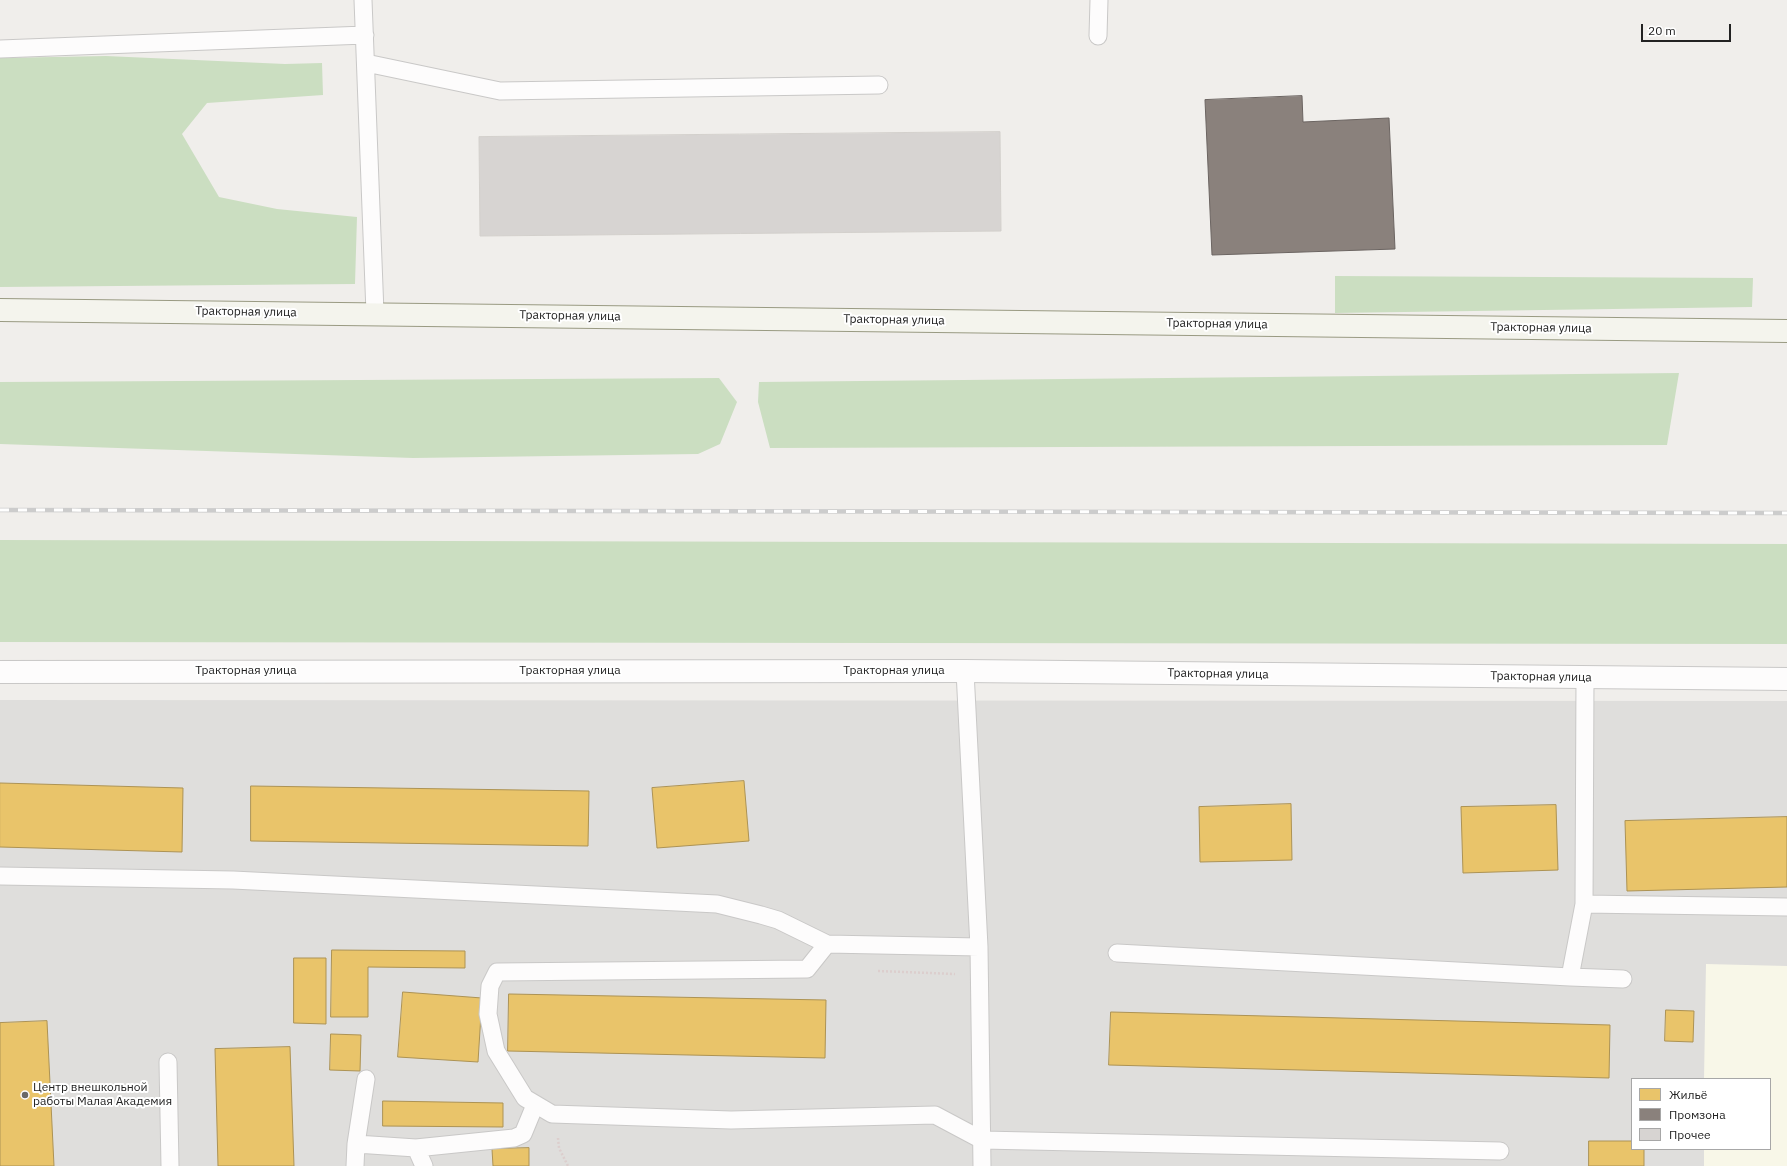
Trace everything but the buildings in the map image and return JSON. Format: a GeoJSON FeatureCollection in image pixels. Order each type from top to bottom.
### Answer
{"type":"FeatureCollection","features":[{"type":"Feature","properties":{"kind":"street","name":"Тракторная улица"},"geometry":{"type":"LineString","coordinates":[[0,310],[375,313],[1787,331]]}},
{"type":"Feature","properties":{"kind":"street","name":"Тракторная улица"},"geometry":{"type":"LineString","coordinates":[[0,672],[965,671],[1787,679]]}},
{"type":"Feature","properties":{"kind":"lane"},"geometry":{"type":"LineString","coordinates":[[364,0],[375,313]]}},
{"type":"Feature","properties":{"kind":"lane"},"geometry":{"type":"LineString","coordinates":[[1098,0],[1098,36]]}},
{"type":"Feature","properties":{"kind":"lane"},"geometry":{"type":"LineString","coordinates":[[0,49],[365,35]]}},
{"type":"Feature","properties":{"kind":"lane"},"geometry":{"type":"LineString","coordinates":[[366,63],[500,92],[878,85]]}},
{"type":"Feature","properties":{"kind":"lane"},"geometry":{"type":"LineString","coordinates":[[965,671],[979,947],[982,1166]]}},
{"type":"Feature","properties":{"kind":"lane"},"geometry":{"type":"LineString","coordinates":[[1570,977],[1584,904],[1585,678]]}},
{"type":"Feature","properties":{"kind":"lane"},"geometry":{"type":"LineString","coordinates":[[0,876],[232,880],[718,904],[761,914],[778,920],[827,944],[979,947]]}},
{"type":"Feature","properties":{"kind":"lane"},"geometry":{"type":"LineString","coordinates":[[1584,904],[1787,907]]}},
{"type":"Feature","properties":{"kind":"lane"},"geometry":{"type":"LineString","coordinates":[[827,944],[808,969],[497,972],[490,986],[488,1014],[496,1051],[525,1098],[552,1114],[716,1119],[935,1116],[982,1140],[1500,1151]]}},
{"type":"Feature","properties":{"kind":"lane"},"geometry":{"type":"LineString","coordinates":[[1117,953],[1623,979]]}},
{"type":"Feature","properties":{"kind":"lane"},"geometry":{"type":"LineString","coordinates":[[168,1062],[170,1166]]}},
{"type":"Feature","properties":{"kind":"lane"},"geometry":{"type":"LineString","coordinates":[[355,1166],[356,1144],[366,1079]]}},
{"type":"Feature","properties":{"kind":"lane"},"geometry":{"type":"LineString","coordinates":[[356,1144],[416,1148],[514,1138],[523,1134],[535,1105]]}},
{"type":"Feature","properties":{"kind":"lane"},"geometry":{"type":"LineString","coordinates":[[416,1148],[424,1166]]}},
{"type":"Feature","properties":{"kind":"path"},"geometry":{"type":"LineString","coordinates":[[870,971],[979,975]]}},
{"type":"Feature","properties":{"kind":"shaded area"},"geometry":{"type":"Polygon","coordinates":[[[0,700],[1787,701],[1787,1166],[0,1166],[0,700]]]}},
{"type":"Feature","properties":{"kind":"shaded area"},"geometry":{"type":"Polygon","coordinates":[[[1706,964],[1787,966],[1787,1166],[1704,1166],[1704,1150],[1771,1150],[1771,1078],[1704,1078],[1706,964]]]}},
{"type":"Feature","properties":{"kind":"green space"},"geometry":{"type":"Polygon","coordinates":[[[106,56],[285,64],[322,63],[323,95],[207,103],[182,134],[219,197],[277,209],[357,217],[355,284],[0,287],[0,58],[106,56]]]}},
{"type":"Feature","properties":{"kind":"green space"},"geometry":{"type":"Polygon","coordinates":[[[1335,276],[1753,278],[1752,307],[1335,313],[1335,276]]]}},
{"type":"Feature","properties":{"kind":"green space"},"geometry":{"type":"Polygon","coordinates":[[[1679,373],[1667,445],[770,448],[758,402],[759,382],[1679,373]]]}},
{"type":"Feature","properties":{"kind":"green space"},"geometry":{"type":"Polygon","coordinates":[[[719,378],[737,402],[720,444],[698,454],[413,458],[0,444],[0,382],[719,378]]]}},
{"type":"Feature","properties":{"kind":"green space"},"geometry":{"type":"Polygon","coordinates":[[[0,540],[1787,544],[1787,644],[0,642],[0,540]]]}},
{"type":"Feature","properties":{"kind":"railway"},"geometry":{"type":"LineString","coordinates":[[0,510],[1787,513]]}},
{"type":"Feature","properties":{"kind":"place","name":"Центр внешкольной работы Малая Академия"},"geometry":{"type":"Point","coordinates":[25,1095]}}]}
